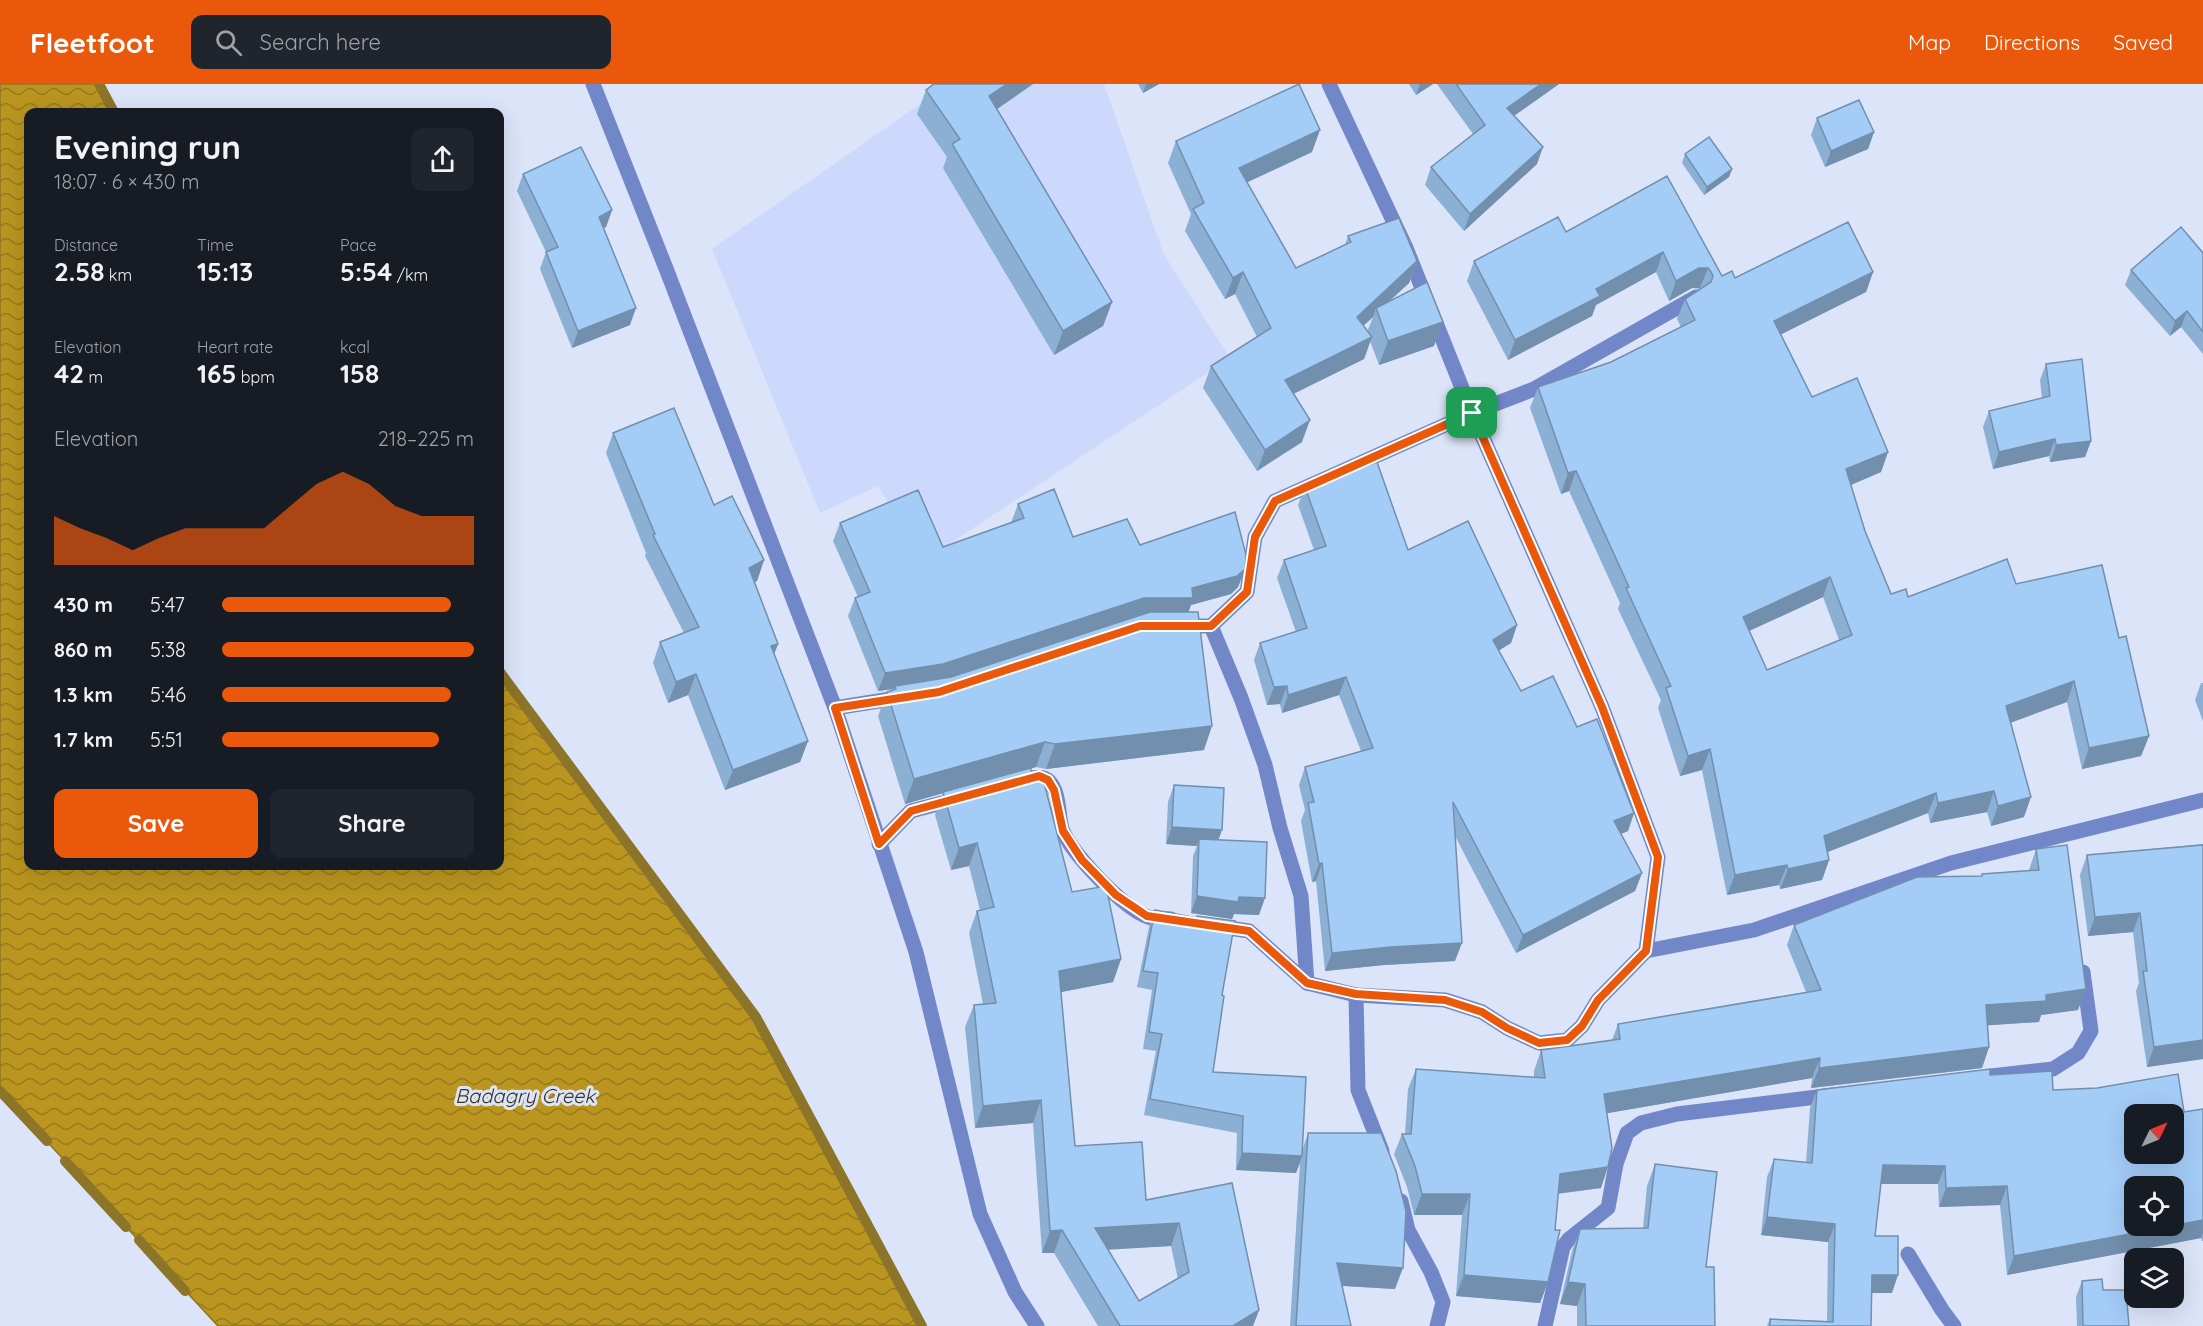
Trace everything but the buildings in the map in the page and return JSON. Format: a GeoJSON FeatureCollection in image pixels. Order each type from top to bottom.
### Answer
{"type":"FeatureCollection","features":[{"type":"Feature","properties":{"kind":"street"},"geometry":{"type":"LineString","coordinates":[[593,84],[835,708],[916,952],[980,1214],[1015,1292],[1037,1326]]}},
{"type":"Feature","properties":{"kind":"street"},"geometry":{"type":"LineString","coordinates":[[1329,84],[1406,248],[1472,413],[1602,707],[1658,857],[1646,951]]}},
{"type":"Feature","properties":{"kind":"street"},"geometry":{"type":"LineString","coordinates":[[1164,626],[1211,626],[1247,592],[1255,537],[1275,501],[1472,413],[1534,389],[1696,297]]}},
{"type":"Feature","properties":{"kind":"street"},"geometry":{"type":"LineString","coordinates":[[1211,626],[1241,698],[1265,765],[1300,896],[1307,983]]}},
{"type":"Feature","properties":{"kind":"street"},"geometry":{"type":"LineString","coordinates":[[835,708],[916,695]]}},
{"type":"Feature","properties":{"kind":"street"},"geometry":{"type":"LineString","coordinates":[[1006,786],[1039,776],[1048,780],[1054,790],[1063,831],[1082,860],[1116,895],[1147,916],[1249,931],[1307,983],[1356,994],[1445,1000],[1482,1012],[1507,1028],[1539,1043],[1567,1040],[1582,1026],[1598,1000],[1646,951],[1754,930],[1951,863],[2066,841],[2203,800]]}},
{"type":"Feature","properties":{"kind":"street"},"geometry":{"type":"LineString","coordinates":[[879,844],[911,811],[973,795]]}},
{"type":"Feature","properties":{"kind":"street"},"geometry":{"type":"LineString","coordinates":[[1971,1079],[2053,1069],[2078,1053],[2091,1031],[2082,962]]}},
{"type":"Feature","properties":{"kind":"street"},"geometry":{"type":"LineString","coordinates":[[1356,994],[1358,1090],[1389,1168]]}},
{"type":"Feature","properties":{"kind":"street"},"geometry":{"type":"LineString","coordinates":[[1545,1326],[1563,1247],[1608,1208],[1616,1164],[1627,1133],[1641,1123],[1677,1114],[1854,1093]]}},
{"type":"Feature","properties":{"kind":"street"},"geometry":{"type":"LineString","coordinates":[[1398,1189],[1408,1230],[1431,1272],[1443,1302],[1437,1326]]}},
{"type":"Feature","properties":{"kind":"street"},"geometry":{"type":"LineString","coordinates":[[1908,1254],[1941,1310],[1954,1326]]}},
{"type":"Feature","properties":{"kind":"shaded area"},"geometry":{"type":"Polygon","coordinates":[[[949,84],[1104,84],[1164,255],[1230,358],[925,560],[878,486],[820,513],[712,249],[949,84]]]}},
{"type":"Feature","properties":{"kind":"water","name":"Badagry Creek"},"geometry":{"type":"Polygon","coordinates":[[[0,84],[99,84],[112,108],[24,108],[24,870],[504,870],[504,677],[756,1017],[922,1326],[218,1326],[0,1091],[0,84]]]}},
{"type":"Feature","properties":{"kind":"waterway"},"geometry":{"type":"LineString","coordinates":[[99,84],[112,108]]}},
{"type":"Feature","properties":{"kind":"waterway"},"geometry":{"type":"LineString","coordinates":[[504,677],[756,1017],[922,1326]]}},
{"type":"Feature","properties":{"kind":"waterway"},"geometry":{"type":"LineString","coordinates":[[0,1091],[47,1141]]}},
{"type":"Feature","properties":{"kind":"waterway"},"geometry":{"type":"LineString","coordinates":[[65,1161],[126,1227]]}},
{"type":"Feature","properties":{"kind":"waterway"},"geometry":{"type":"LineString","coordinates":[[139,1240],[185,1291]]}},
{"type":"Feature","properties":{"kind":"route"},"geometry":{"type":"LineString","coordinates":[[1472,413],[1602,707],[1658,857],[1646,951],[1619,976],[1598,1000],[1582,1026],[1567,1040],[1539,1043],[1507,1028],[1482,1012],[1445,1000],[1338,992],[1307,983],[1249,931],[1147,916],[1116,895],[1082,860],[1063,831],[1054,790],[1048,780],[1039,776],[911,811],[879,844],[835,708],[939,692],[1140,626],[1211,626],[1247,592],[1255,537],[1275,501],[1472,413]]}}]}
